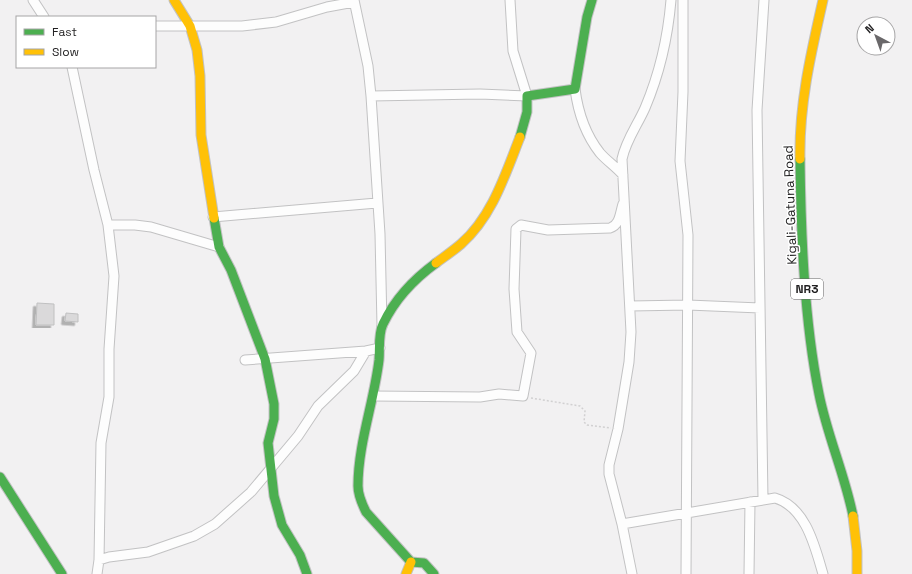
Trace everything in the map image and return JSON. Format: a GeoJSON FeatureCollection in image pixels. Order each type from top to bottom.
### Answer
{"type":"FeatureCollection","features":[{"type":"Feature","properties":{"kind":"main road"},"geometry":{"type":"LineString","coordinates":[[174,0],[190,26],[197,50],[200,76],[202,141],[219,247],[231,270],[265,359],[274,404],[274,422],[267,439],[272,486],[282,524],[300,551],[307,574]]}},
{"type":"Feature","properties":{"kind":"main road"},"geometry":{"type":"LineString","coordinates":[[434,574],[424,563],[411,562],[373,520],[361,502],[358,479],[373,396],[382,326],[394,305],[418,276],[465,239],[477,227],[486,213],[500,189],[524,124],[527,112],[527,96],[575,89],[587,17],[592,0]]}},
{"type":"Feature","properties":{"kind":"main road","name":"Kigali-Gatuna Road"},"geometry":{"type":"LineString","coordinates":[[823,0],[807,72],[803,99],[801,197],[812,356],[820,396],[854,520],[858,549],[857,574]]}},
{"type":"Feature","properties":{"kind":"main road"},"geometry":{"type":"LineString","coordinates":[[0,477],[62,574]]}},
{"type":"Feature","properties":{"kind":"main road"},"geometry":{"type":"LineString","coordinates":[[406,574],[411,562]]}},
{"type":"Feature","properties":{"kind":"street"},"geometry":{"type":"LineString","coordinates":[[33,0],[43,16]]}},
{"type":"Feature","properties":{"kind":"street"},"geometry":{"type":"LineString","coordinates":[[371,96],[480,94],[527,96],[513,51],[510,0]]}},
{"type":"Feature","properties":{"kind":"street"},"geometry":{"type":"LineString","coordinates":[[632,574],[622,524],[609,474],[609,465],[618,429],[629,362],[631,332],[623,175],[624,147],[645,107],[663,51],[670,0]]}},
{"type":"Feature","properties":{"kind":"street"},"geometry":{"type":"LineString","coordinates":[[683,0],[683,92],[680,161],[688,235],[686,574]]}},
{"type":"Feature","properties":{"kind":"street"},"geometry":{"type":"LineString","coordinates":[[763,499],[757,110],[764,0]]}},
{"type":"Feature","properties":{"kind":"street"},"geometry":{"type":"LineString","coordinates":[[156,26],[242,26],[276,22],[327,7],[354,1],[367,59],[371,96],[378,203],[382,326]]}},
{"type":"Feature","properties":{"kind":"street"},"geometry":{"type":"LineString","coordinates":[[72,68],[94,170],[108,225],[114,276],[109,349],[109,397],[101,451],[99,560],[97,574]]}},
{"type":"Feature","properties":{"kind":"street"},"geometry":{"type":"LineString","coordinates":[[575,89],[581,120],[588,134],[600,153],[623,175]]}},
{"type":"Feature","properties":{"kind":"street"},"geometry":{"type":"LineString","coordinates":[[373,396],[480,397],[499,394],[524,396],[531,353],[517,332],[514,288],[516,229],[521,225],[548,230],[610,228],[617,223],[625,199]]}},
{"type":"Feature","properties":{"kind":"street"},"geometry":{"type":"LineString","coordinates":[[213,217],[378,203]]}},
{"type":"Feature","properties":{"kind":"street"},"geometry":{"type":"LineString","coordinates":[[108,225],[135,225],[151,227],[219,247]]}},
{"type":"Feature","properties":{"kind":"street"},"geometry":{"type":"LineString","coordinates":[[630,306],[688,305],[760,308]]}},
{"type":"Feature","properties":{"kind":"street"},"geometry":{"type":"LineString","coordinates":[[246,360],[366,351],[380,348]]}},
{"type":"Feature","properties":{"kind":"street"},"geometry":{"type":"LineString","coordinates":[[99,560],[109,557],[148,552],[194,536],[215,524],[251,492],[298,436],[318,406],[354,371],[366,351]]}},
{"type":"Feature","properties":{"kind":"street"},"geometry":{"type":"LineString","coordinates":[[622,524],[775,498],[783,500],[791,506],[806,525],[823,574]]}},
{"type":"Feature","properties":{"kind":"street"},"geometry":{"type":"LineString","coordinates":[[749,574],[750,502]]}},
{"type":"Feature","properties":{"kind":"path"},"geometry":{"type":"LineString","coordinates":[[524,396],[580,406],[585,411],[584,422],[587,425],[618,429]]}},
{"type":"Feature","properties":{"kind":"building"},"geometry":{"type":"Polygon","coordinates":[[[37,303],[54,304],[54,325],[36,325],[37,303]]]}},
{"type":"Feature","properties":{"kind":"building"},"geometry":{"type":"Polygon","coordinates":[[[66,313],[78,314],[78,322],[65,321],[66,313]]]}},
{"type":"Feature","properties":{"kind":"traffic: fast"},"geometry":{"type":"LineString","coordinates":[[520,137],[527,112],[527,96],[575,89],[587,17],[592,0]]}},
{"type":"Feature","properties":{"kind":"traffic: fast"},"geometry":{"type":"LineString","coordinates":[[800,159],[804,276],[814,366],[822,409],[850,501],[853,516]]}},
{"type":"Feature","properties":{"kind":"traffic: fast"},"geometry":{"type":"LineString","coordinates":[[214,218],[219,247],[231,270],[265,359],[274,404],[274,419],[268,443],[274,496],[282,525],[300,555],[307,574]]}},
{"type":"Feature","properties":{"kind":"traffic: fast"},"geometry":{"type":"LineString","coordinates":[[434,574],[424,563],[411,562],[366,512],[359,496],[358,486],[363,439],[377,376],[381,328],[399,298],[420,276],[436,263]]}},
{"type":"Feature","properties":{"kind":"traffic: fast"},"geometry":{"type":"LineString","coordinates":[[0,477],[62,574]]}},
{"type":"Feature","properties":{"kind":"traffic: slow"},"geometry":{"type":"LineString","coordinates":[[174,0],[190,26],[197,50],[200,76],[201,135],[214,218]]}},
{"type":"Feature","properties":{"kind":"traffic: slow"},"geometry":{"type":"LineString","coordinates":[[800,159],[801,118],[810,59],[823,0]]}},
{"type":"Feature","properties":{"kind":"traffic: slow"},"geometry":{"type":"LineString","coordinates":[[436,263],[461,244],[481,221],[503,180],[520,137]]}},
{"type":"Feature","properties":{"kind":"traffic: slow"},"geometry":{"type":"LineString","coordinates":[[853,516],[857,551],[857,574]]}},
{"type":"Feature","properties":{"kind":"traffic: slow"},"geometry":{"type":"LineString","coordinates":[[406,574],[411,562]]}}]}
